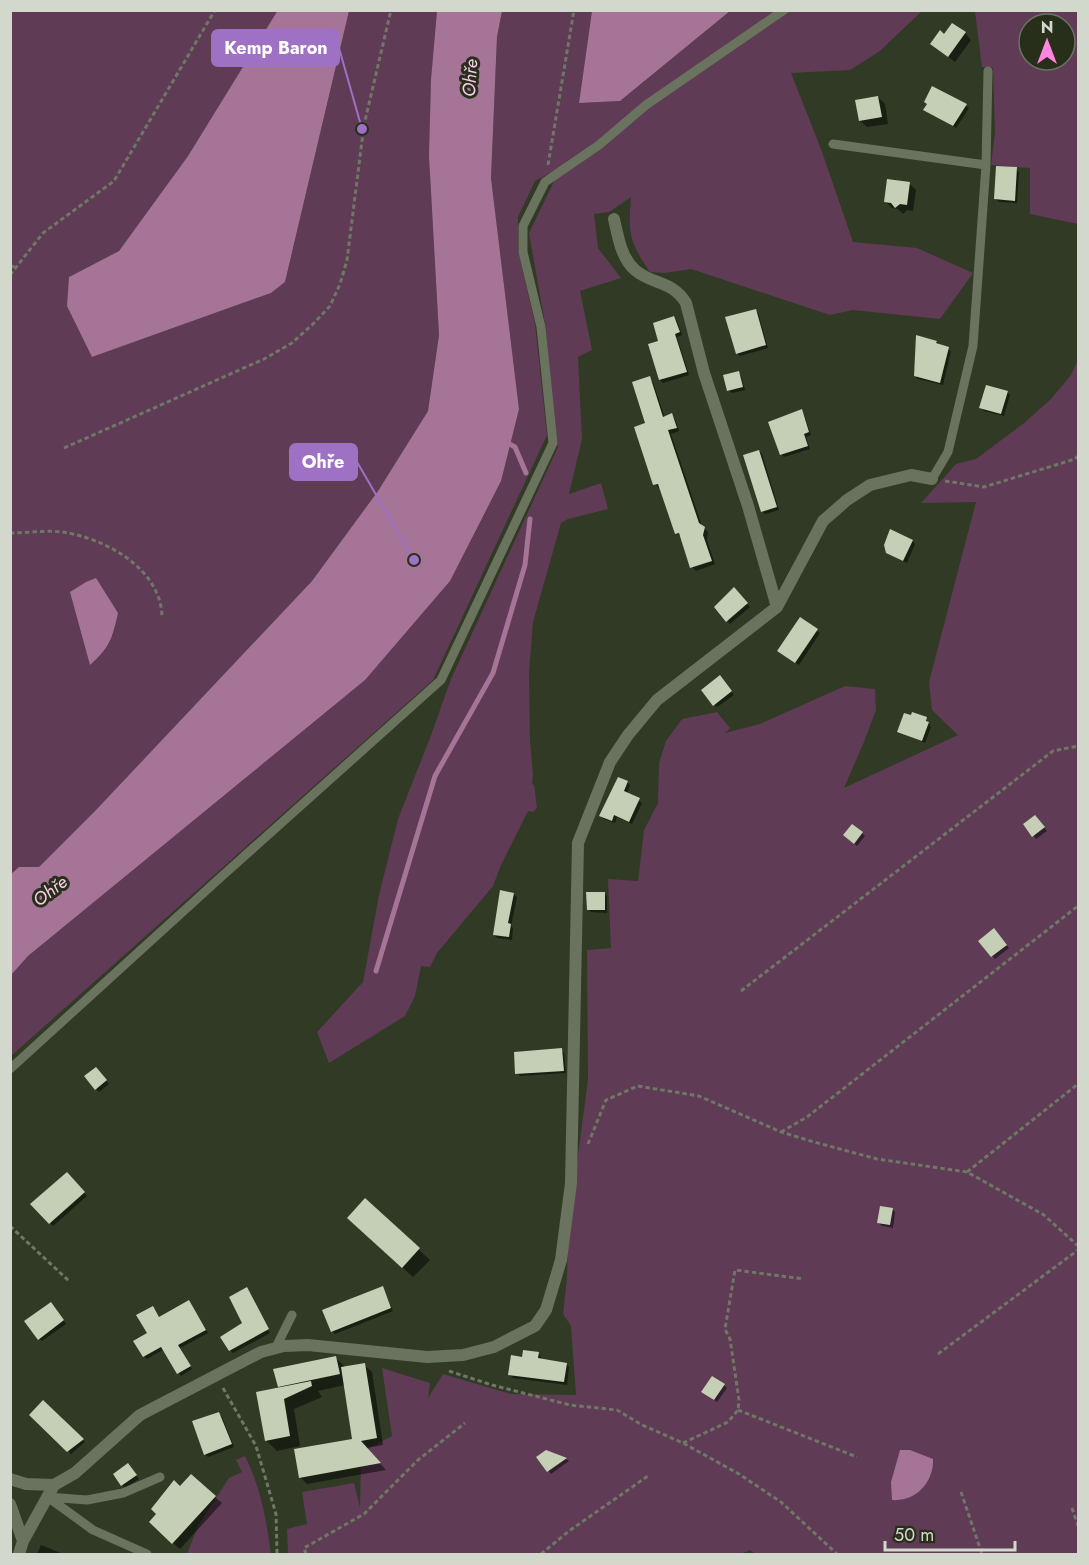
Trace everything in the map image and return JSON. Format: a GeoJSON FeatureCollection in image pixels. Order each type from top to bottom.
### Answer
{"type":"FeatureCollection","features":[{"type":"Feature","properties":{"kind":"street"},"geometry":{"type":"LineString","coordinates":[[614,219],[624,256],[636,271],[666,285],[680,294],[686,303],[704,373],[748,506],[777,607]]}},
{"type":"Feature","properties":{"kind":"street"},"geometry":{"type":"LineString","coordinates":[[19,1554],[23,1541],[54,1485],[75,1473],[140,1415],[261,1352],[308,1345],[428,1357],[463,1355],[494,1347],[535,1326],[546,1310],[561,1260],[571,1184],[578,843],[610,762],[628,735],[657,700],[777,607],[823,521],[847,500],[870,485],[911,476],[932,479]]}},
{"type":"Feature","properties":{"kind":"street"},"geometry":{"type":"LineString","coordinates":[[10,1479],[26,1484],[54,1485]]}},
{"type":"Feature","properties":{"kind":"street"},"geometry":{"type":"LineString","coordinates":[[10,1504],[23,1541]]}},
{"type":"Feature","properties":{"kind":"lane"},"geometry":{"type":"LineString","coordinates":[[10,1069],[441,680],[553,443],[541,327],[523,252],[523,226],[545,182],[599,145],[646,105],[784,10]]}},
{"type":"Feature","properties":{"kind":"lane"},"geometry":{"type":"LineString","coordinates":[[932,479],[948,452],[973,346],[986,165],[988,71]]}},
{"type":"Feature","properties":{"kind":"lane"},"geometry":{"type":"LineString","coordinates":[[833,144],[986,165]]}},
{"type":"Feature","properties":{"kind":"lane"},"geometry":{"type":"LineString","coordinates":[[275,1349],[292,1315]]}},
{"type":"Feature","properties":{"kind":"lane"},"geometry":{"type":"LineString","coordinates":[[47,1497],[87,1500],[123,1493],[160,1477]]}},
{"type":"Feature","properties":{"kind":"lane"},"geometry":{"type":"LineString","coordinates":[[47,1497],[93,1530],[147,1554]]}},
{"type":"Feature","properties":{"kind":"path"},"geometry":{"type":"LineString","coordinates":[[10,275],[43,233],[114,181],[215,10]]}},
{"type":"Feature","properties":{"kind":"path"},"geometry":{"type":"LineString","coordinates":[[64,448],[264,359],[292,343],[330,306],[347,260],[364,125],[391,10]]}},
{"type":"Feature","properties":{"kind":"path"},"geometry":{"type":"LineString","coordinates":[[545,182],[574,10]]}},
{"type":"Feature","properties":{"kind":"path"},"geometry":{"type":"LineString","coordinates":[[10,266],[17,267]]}},
{"type":"Feature","properties":{"kind":"path"},"geometry":{"type":"LineString","coordinates":[[932,479],[984,487],[1075,459],[1078,456]]}},
{"type":"Feature","properties":{"kind":"path"},"geometry":{"type":"LineString","coordinates":[[10,533],[59,532],[89,538],[112,547],[144,573],[159,599],[162,618]]}},
{"type":"Feature","properties":{"kind":"path"},"geometry":{"type":"LineString","coordinates":[[741,991],[1053,751],[1078,746]]}},
{"type":"Feature","properties":{"kind":"path"},"geometry":{"type":"LineString","coordinates":[[781,1132],[807,1117],[1078,906]]}},
{"type":"Feature","properties":{"kind":"path"},"geometry":{"type":"LineString","coordinates":[[967,1172],[1078,1084]]}},
{"type":"Feature","properties":{"kind":"path"},"geometry":{"type":"LineString","coordinates":[[584,1152],[606,1100],[638,1086],[699,1096],[781,1132],[877,1159],[967,1172],[1044,1215],[1078,1248],[938,1354]]}},
{"type":"Feature","properties":{"kind":"path"},"geometry":{"type":"LineString","coordinates":[[10,1226],[69,1281]]}},
{"type":"Feature","properties":{"kind":"path"},"geometry":{"type":"LineString","coordinates":[[683,1443],[728,1422],[738,1410],[739,1400],[729,1339],[725,1329],[735,1270],[804,1279]]}},
{"type":"Feature","properties":{"kind":"path"},"geometry":{"type":"LineString","coordinates":[[428,1357],[450,1371],[492,1385],[570,1405],[617,1410],[739,1474],[781,1502],[837,1554]]}},
{"type":"Feature","properties":{"kind":"path"},"geometry":{"type":"LineString","coordinates":[[216,1376],[256,1446],[276,1514],[277,1554]]}},
{"type":"Feature","properties":{"kind":"path"},"geometry":{"type":"LineString","coordinates":[[738,1410],[857,1457]]}},
{"type":"Feature","properties":{"kind":"path"},"geometry":{"type":"LineString","coordinates":[[306,1554],[304,1548],[364,1514],[418,1460],[465,1423]]}},
{"type":"Feature","properties":{"kind":"path"},"geometry":{"type":"LineString","coordinates":[[541,1554],[569,1531],[648,1476]]}},
{"type":"Feature","properties":{"kind":"path"},"geometry":{"type":"LineString","coordinates":[[961,1492],[982,1554]]}},
{"type":"Feature","properties":{"kind":"path"},"geometry":{"type":"LineString","coordinates":[[1072,1508],[1078,1526]]}},
{"type":"Feature","properties":{"kind":"shaded area"},"geometry":{"type":"Polygon","coordinates":[[[10,11],[278,11],[188,156],[119,251],[69,277],[92,357],[271,293],[285,282],[349,11],[437,11],[431,79],[430,173],[439,335],[428,411],[378,491],[312,581],[95,811],[39,867],[19,867],[11,874],[10,11]]]}},
{"type":"Feature","properties":{"kind":"shaded area"},"geometry":{"type":"Polygon","coordinates":[[[502,11],[592,11],[579,103],[620,101],[730,11],[922,11],[880,51],[850,70],[791,73],[821,149],[853,242],[917,248],[973,273],[940,319],[853,310],[830,315],[691,269],[665,273],[650,272],[631,237],[631,197],[609,212],[594,214],[598,248],[621,278],[580,291],[592,350],[578,357],[582,439],[569,494],[601,483],[608,509],[568,519],[561,523],[533,622],[529,672],[530,741],[532,784],[537,808],[533,812],[528,811],[493,886],[437,953],[430,967],[421,966],[415,996],[405,1016],[329,1063],[317,1032],[363,982],[379,895],[398,819],[451,679],[558,447],[546,329],[529,233],[561,167],[535,181],[518,217],[518,250],[535,324],[547,435],[433,680],[11,1056],[10,975],[28,956],[225,794],[519,409],[491,178],[497,37],[502,11]]]}},
{"type":"Feature","properties":{"kind":"shaded area"},"geometry":{"type":"Polygon","coordinates":[[[975,11],[1078,11],[1078,224],[1030,214],[1030,168],[991,165],[995,133],[993,68],[982,67],[975,11]]]}},
{"type":"Feature","properties":{"kind":"shaded area"},"geometry":{"type":"Polygon","coordinates":[[[1078,360],[1078,1554],[755,1554],[750,1550],[741,1554],[288,1554],[287,1529],[307,1524],[302,1492],[354,1483],[360,1507],[361,1457],[369,1448],[392,1436],[382,1368],[430,1383],[428,1398],[443,1374],[511,1394],[576,1395],[571,1326],[563,1314],[568,1233],[588,1079],[587,950],[611,948],[608,879],[638,881],[644,830],[658,803],[659,763],[666,741],[682,719],[717,712],[730,728],[725,733],[760,724],[845,686],[875,689],[876,710],[844,788],[958,735],[932,710],[929,682],[976,502],[921,503],[956,464],[976,459],[1024,423],[1051,399],[1071,375],[1078,360]]]}},
{"type":"Feature","properties":{"kind":"shaded area"},"geometry":{"type":"Polygon","coordinates":[[[245,1456],[262,1504],[271,1554],[187,1554],[198,1526],[229,1478],[242,1472],[236,1460],[245,1456]]]}},
{"type":"Feature","properties":{"kind":"water"},"geometry":{"type":"Polygon","coordinates":[[[278,10],[349,11],[285,282],[271,293],[92,357],[67,306],[69,277],[119,251],[188,156],[278,10]]]}},
{"type":"Feature","properties":{"kind":"water"},"geometry":{"type":"Polygon","coordinates":[[[592,10],[730,11],[620,101],[579,103],[592,10]]]}},
{"type":"Feature","properties":{"kind":"water"},"geometry":{"type":"Polygon","coordinates":[[[437,11],[502,11],[497,37],[491,178],[519,409],[501,481],[450,581],[365,680],[28,956],[11,975],[11,874],[19,867],[39,867],[95,811],[312,581],[378,491],[428,411],[439,335],[429,156],[431,79],[437,11]]]}},
{"type":"Feature","properties":{"kind":"water"},"geometry":{"type":"Polygon","coordinates":[[[96,578],[118,613],[109,642],[90,665],[70,592],[96,578]]]}},
{"type":"Feature","properties":{"kind":"water"},"geometry":{"type":"Polygon","coordinates":[[[900,1450],[910,1450],[933,1459],[933,1467],[927,1483],[916,1494],[901,1500],[892,1500],[891,1482],[900,1450]]]}},
{"type":"Feature","properties":{"kind":"building"},"geometry":{"type":"Polygon","coordinates":[[[952,23],[966,32],[948,57],[930,44],[940,30],[944,34],[952,23]]]}},
{"type":"Feature","properties":{"kind":"building"},"geometry":{"type":"Polygon","coordinates":[[[932,86],[967,104],[953,126],[923,110],[927,104],[924,102],[932,86]]]}},
{"type":"Feature","properties":{"kind":"building"},"geometry":{"type":"Polygon","coordinates":[[[878,96],[882,117],[859,121],[855,100],[878,96]]]}},
{"type":"Feature","properties":{"kind":"building"},"geometry":{"type":"Polygon","coordinates":[[[996,166],[1017,167],[1015,201],[994,199],[996,166]]]}},
{"type":"Feature","properties":{"kind":"building"},"geometry":{"type":"Polygon","coordinates":[[[887,179],[910,182],[907,205],[900,204],[895,208],[891,203],[884,202],[887,179]]]}},
{"type":"Feature","properties":{"kind":"building"},"geometry":{"type":"Polygon","coordinates":[[[756,309],[766,345],[736,354],[725,317],[756,309]]]}},
{"type":"Feature","properties":{"kind":"building"},"geometry":{"type":"Polygon","coordinates":[[[674,316],[680,332],[675,334],[687,372],[659,380],[648,344],[658,341],[653,323],[674,316]]]}},
{"type":"Feature","properties":{"kind":"building"},"geometry":{"type":"Polygon","coordinates":[[[916,335],[949,347],[940,383],[914,376],[916,335]]]}},
{"type":"Feature","properties":{"kind":"building"},"geometry":{"type":"Polygon","coordinates":[[[739,371],[743,387],[727,391],[723,375],[739,371]]]}},
{"type":"Feature","properties":{"kind":"building"},"geometry":{"type":"Polygon","coordinates":[[[650,376],[663,417],[672,413],[677,428],[668,430],[699,523],[705,527],[703,535],[712,561],[690,568],[679,533],[675,534],[658,484],[653,485],[634,427],[645,423],[632,382],[650,376]]]}},
{"type":"Feature","properties":{"kind":"building"},"geometry":{"type":"Polygon","coordinates":[[[986,385],[1008,391],[1001,414],[979,408],[986,385]]]}},
{"type":"Feature","properties":{"kind":"building"},"geometry":{"type":"Polygon","coordinates":[[[802,409],[809,432],[804,434],[808,446],[780,455],[768,422],[802,409]]]}},
{"type":"Feature","properties":{"kind":"building"},"geometry":{"type":"Polygon","coordinates":[[[759,450],[777,507],[761,512],[743,455],[759,450]]]}},
{"type":"Feature","properties":{"kind":"building"},"geometry":{"type":"Polygon","coordinates":[[[890,529],[913,540],[903,561],[886,553],[884,545],[890,529]]]}},
{"type":"Feature","properties":{"kind":"building"},"geometry":{"type":"Polygon","coordinates":[[[734,587],[748,603],[726,622],[714,607],[734,587]]]}},
{"type":"Feature","properties":{"kind":"building"},"geometry":{"type":"Polygon","coordinates":[[[800,617],[818,629],[795,663],[777,651],[800,617]]]}},
{"type":"Feature","properties":{"kind":"building"},"geometry":{"type":"Polygon","coordinates":[[[720,675],[732,691],[713,706],[701,690],[720,675]]]}},
{"type":"Feature","properties":{"kind":"building"},"geometry":{"type":"Polygon","coordinates":[[[912,712],[927,717],[926,721],[929,722],[922,741],[897,732],[904,713],[911,715],[912,712]]]}},
{"type":"Feature","properties":{"kind":"building"},"geometry":{"type":"Polygon","coordinates":[[[618,777],[628,781],[624,791],[640,798],[629,822],[614,815],[612,821],[599,816],[618,777]]]}},
{"type":"Feature","properties":{"kind":"building"},"geometry":{"type":"Polygon","coordinates":[[[1035,815],[1045,827],[1032,837],[1023,824],[1035,815]]]}},
{"type":"Feature","properties":{"kind":"building"},"geometry":{"type":"Polygon","coordinates":[[[852,824],[863,832],[854,844],[843,835],[852,824]]]}},
{"type":"Feature","properties":{"kind":"building"},"geometry":{"type":"Polygon","coordinates":[[[500,890],[514,893],[508,923],[511,924],[509,937],[493,935],[500,890]]]}},
{"type":"Feature","properties":{"kind":"building"},"geometry":{"type":"Polygon","coordinates":[[[586,892],[605,892],[605,910],[587,910],[586,892]]]}},
{"type":"Feature","properties":{"kind":"building"},"geometry":{"type":"Polygon","coordinates":[[[994,928],[1007,945],[991,957],[978,941],[994,928]]]}},
{"type":"Feature","properties":{"kind":"building"},"geometry":{"type":"Polygon","coordinates":[[[562,1048],[564,1071],[515,1074],[514,1052],[562,1048]]]}},
{"type":"Feature","properties":{"kind":"building"},"geometry":{"type":"Polygon","coordinates":[[[96,1067],[107,1080],[95,1090],[84,1076],[96,1067]]]}},
{"type":"Feature","properties":{"kind":"building"},"geometry":{"type":"Polygon","coordinates":[[[67,1172],[85,1192],[49,1224],[30,1204],[67,1172]]]}},
{"type":"Feature","properties":{"kind":"building"},"geometry":{"type":"Polygon","coordinates":[[[365,1198],[420,1248],[402,1268],[347,1218],[365,1198]]]}},
{"type":"Feature","properties":{"kind":"building"},"geometry":{"type":"Polygon","coordinates":[[[880,1206],[893,1208],[890,1225],[877,1223],[880,1206]]]}},
{"type":"Feature","properties":{"kind":"building"},"geometry":{"type":"Polygon","coordinates":[[[383,1286],[391,1308],[331,1332],[322,1310],[383,1286]]]}},
{"type":"Feature","properties":{"kind":"building"},"geometry":{"type":"Polygon","coordinates":[[[247,1287],[269,1329],[229,1351],[220,1337],[242,1323],[229,1297],[247,1287]]]}},
{"type":"Feature","properties":{"kind":"building"},"geometry":{"type":"Polygon","coordinates":[[[189,1300],[206,1330],[178,1345],[191,1366],[177,1374],[161,1347],[143,1357],[133,1341],[147,1333],[136,1315],[153,1306],[159,1317],[189,1300]]]}},
{"type":"Feature","properties":{"kind":"building"},"geometry":{"type":"Polygon","coordinates":[[[51,1302],[64,1320],[38,1340],[24,1321],[51,1302]]]}},
{"type":"Feature","properties":{"kind":"building"},"geometry":{"type":"Polygon","coordinates":[[[523,1350],[539,1352],[538,1358],[567,1363],[564,1382],[508,1375],[511,1355],[522,1357],[523,1350]]]}},
{"type":"Feature","properties":{"kind":"building"},"geometry":{"type":"Polygon","coordinates":[[[336,1356],[340,1374],[278,1387],[273,1369],[336,1356]]]}},
{"type":"Feature","properties":{"kind":"building"},"geometry":{"type":"Polygon","coordinates":[[[365,1363],[377,1438],[361,1441],[381,1463],[299,1478],[294,1449],[352,1439],[341,1367],[365,1363]]]}},
{"type":"Feature","properties":{"kind":"building"},"geometry":{"type":"Polygon","coordinates":[[[712,1376],[725,1384],[714,1400],[701,1392],[712,1376]]]}},
{"type":"Feature","properties":{"kind":"building"},"geometry":{"type":"Polygon","coordinates":[[[311,1381],[312,1386],[284,1399],[290,1436],[265,1441],[256,1392],[311,1381]]]}},
{"type":"Feature","properties":{"kind":"building"},"geometry":{"type":"Polygon","coordinates":[[[43,1400],[84,1439],[67,1452],[29,1415],[43,1400]]]}},
{"type":"Feature","properties":{"kind":"building"},"geometry":{"type":"Polygon","coordinates":[[[219,1412],[232,1444],[204,1455],[192,1421],[219,1412]]]}},
{"type":"Feature","properties":{"kind":"building"},"geometry":{"type":"Polygon","coordinates":[[[546,1450],[567,1458],[547,1472],[536,1457],[546,1450]]]}},
{"type":"Feature","properties":{"kind":"building"},"geometry":{"type":"Polygon","coordinates":[[[128,1463],[137,1475],[121,1486],[113,1474],[128,1463]]]}},
{"type":"Feature","properties":{"kind":"building"},"geometry":{"type":"Polygon","coordinates":[[[191,1474],[216,1496],[172,1544],[149,1522],[156,1514],[151,1509],[174,1480],[180,1486],[191,1474]]]}},
{"type":"Feature","properties":{"kind":"waterway"},"geometry":{"type":"LineString","coordinates":[[504,441],[515,447],[526,473]]}},
{"type":"Feature","properties":{"kind":"waterway"},"geometry":{"type":"LineString","coordinates":[[376,971],[435,776],[493,673],[525,565],[530,519]]}},
{"type":"Feature","properties":{"kind":"place","name":"Kemp Baron"},"geometry":{"type":"Point","coordinates":[362,129]}},
{"type":"Feature","properties":{"kind":"place","name":"Ohře"},"geometry":{"type":"Point","coordinates":[414,560]}}]}
